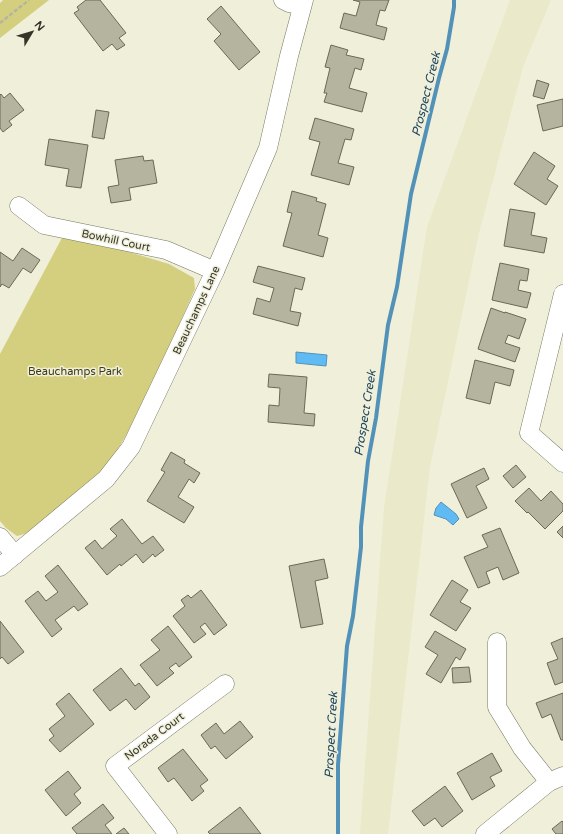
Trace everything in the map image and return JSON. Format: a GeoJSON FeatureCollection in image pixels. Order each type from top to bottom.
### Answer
{"type":"FeatureCollection","features":[{"type":"Feature","properties":{"kind":"street"},"geometry":{"type":"LineString","coordinates":[[283,0],[289,3],[303,3]]}},
{"type":"Feature","properties":{"kind":"street","name":"Beauchamps Lane"},"geometry":{"type":"LineString","coordinates":[[0,567],[106,479],[131,447],[215,272],[268,148],[288,56],[303,3]]}},
{"type":"Feature","properties":{"kind":"street","name":"Bowhill Court"},"geometry":{"type":"LineString","coordinates":[[19,206],[44,225],[166,250],[215,272]]}},
{"type":"Feature","properties":{"kind":"street"},"geometry":{"type":"LineString","coordinates":[[563,294],[529,432],[563,463]]}},
{"type":"Feature","properties":{"kind":"street"},"geometry":{"type":"LineString","coordinates":[[0,537],[15,555]]}},
{"type":"Feature","properties":{"kind":"street"},"geometry":{"type":"LineString","coordinates":[[486,834],[556,779],[522,748],[497,707],[496,642]]}},
{"type":"Feature","properties":{"kind":"street","name":"Norada Court"},"geometry":{"type":"LineString","coordinates":[[168,834],[115,766],[225,684]]}},
{"type":"Feature","properties":{"kind":"path"},"geometry":{"type":"LineString","coordinates":[[0,23],[29,0]]}},
{"type":"Feature","properties":{"kind":"shaded area"},"geometry":{"type":"Polygon","coordinates":[[[510,0],[551,0],[523,67],[479,233],[430,467],[388,834],[360,834],[384,508],[427,227],[510,0]]]}},
{"type":"Feature","properties":{"kind":"green space"},"geometry":{"type":"Polygon","coordinates":[[[3,0],[49,0],[0,38],[0,3],[3,0]]]}},
{"type":"Feature","properties":{"kind":"green space","name":"Beauchamps Park"},"geometry":{"type":"Polygon","coordinates":[[[63,236],[116,248],[169,264],[194,278],[195,289],[163,361],[127,434],[111,460],[94,479],[28,533],[17,536],[6,528],[0,521],[0,354],[63,236]]]}},
{"type":"Feature","properties":{"kind":"water"},"geometry":{"type":"Polygon","coordinates":[[[296,352],[327,355],[326,366],[296,363],[296,352]]]}},
{"type":"Feature","properties":{"kind":"water"},"geometry":{"type":"Polygon","coordinates":[[[441,502],[456,514],[459,519],[453,525],[446,519],[434,515],[436,508],[441,502]]]}},
{"type":"Feature","properties":{"kind":"building"},"geometry":{"type":"Polygon","coordinates":[[[86,0],[100,0],[126,33],[119,38],[125,45],[117,50],[112,44],[103,51],[74,13],[79,10],[77,7],[86,0]]]}},
{"type":"Feature","properties":{"kind":"building"},"geometry":{"type":"Polygon","coordinates":[[[353,0],[389,0],[385,11],[380,10],[376,25],[387,28],[384,40],[340,28],[344,13],[356,16],[360,2],[353,0]]]}},
{"type":"Feature","properties":{"kind":"building"},"geometry":{"type":"Polygon","coordinates":[[[221,6],[260,52],[239,70],[214,41],[221,34],[207,19],[221,6]]]}},
{"type":"Feature","properties":{"kind":"building"},"geometry":{"type":"Polygon","coordinates":[[[331,45],[348,50],[346,55],[364,59],[361,70],[355,68],[349,88],[367,93],[362,112],[324,102],[327,93],[324,93],[330,68],[325,67],[331,45]]]}},
{"type":"Feature","properties":{"kind":"building"},"geometry":{"type":"Polygon","coordinates":[[[537,80],[549,84],[544,99],[533,96],[537,80]]]}},
{"type":"Feature","properties":{"kind":"building"},"geometry":{"type":"Polygon","coordinates":[[[10,93],[24,110],[9,121],[12,125],[3,132],[0,128],[0,95],[1,94],[4,98],[10,93]]]}},
{"type":"Feature","properties":{"kind":"building"},"geometry":{"type":"Polygon","coordinates":[[[563,99],[563,126],[543,131],[537,105],[563,99]]]}},
{"type":"Feature","properties":{"kind":"building"},"geometry":{"type":"Polygon","coordinates":[[[96,110],[109,112],[104,139],[92,137],[96,110]]]}},
{"type":"Feature","properties":{"kind":"building"},"geometry":{"type":"Polygon","coordinates":[[[315,118],[354,129],[351,140],[345,139],[338,163],[354,167],[349,185],[311,175],[320,142],[309,139],[315,118]]]}},
{"type":"Feature","properties":{"kind":"building"},"geometry":{"type":"Polygon","coordinates":[[[49,139],[88,145],[81,188],[66,186],[69,169],[45,165],[49,139]]]}},
{"type":"Feature","properties":{"kind":"building"},"geometry":{"type":"Polygon","coordinates":[[[534,152],[555,166],[547,179],[558,186],[546,205],[514,184],[534,152]]]}},
{"type":"Feature","properties":{"kind":"building"},"geometry":{"type":"Polygon","coordinates":[[[143,156],[144,161],[153,160],[157,183],[129,188],[131,200],[111,203],[108,187],[119,185],[115,160],[143,156]]]}},
{"type":"Feature","properties":{"kind":"building"},"geometry":{"type":"Polygon","coordinates":[[[292,191],[317,198],[316,201],[326,204],[318,235],[328,238],[323,257],[283,246],[292,213],[287,212],[292,191]]]}},
{"type":"Feature","properties":{"kind":"building"},"geometry":{"type":"Polygon","coordinates":[[[510,209],[535,213],[531,235],[547,238],[544,253],[504,246],[510,209]]]}},
{"type":"Feature","properties":{"kind":"building"},"geometry":{"type":"Polygon","coordinates":[[[22,248],[40,260],[31,273],[23,268],[9,288],[2,284],[0,287],[0,252],[13,261],[22,248]]]}},
{"type":"Feature","properties":{"kind":"building"},"geometry":{"type":"Polygon","coordinates":[[[500,263],[529,269],[527,281],[520,280],[518,290],[531,293],[527,308],[492,300],[500,263]]]}},
{"type":"Feature","properties":{"kind":"building"},"geometry":{"type":"Polygon","coordinates":[[[258,266],[305,278],[302,290],[295,288],[290,311],[301,313],[298,326],[253,314],[257,298],[270,302],[274,288],[253,282],[258,266]]]}},
{"type":"Feature","properties":{"kind":"building"},"geometry":{"type":"Polygon","coordinates":[[[491,308],[526,319],[519,339],[508,335],[505,343],[520,348],[515,362],[478,349],[491,308]]]}},
{"type":"Feature","properties":{"kind":"building"},"geometry":{"type":"Polygon","coordinates":[[[475,360],[514,370],[510,386],[495,382],[490,404],[466,398],[475,360]]]}},
{"type":"Feature","properties":{"kind":"building"},"geometry":{"type":"Polygon","coordinates":[[[269,374],[307,377],[304,413],[315,414],[314,426],[268,422],[269,405],[279,406],[280,388],[268,387],[269,374]]]}},
{"type":"Feature","properties":{"kind":"building"},"geometry":{"type":"Polygon","coordinates":[[[171,452],[185,460],[184,463],[200,473],[194,483],[189,479],[178,497],[194,507],[184,523],[147,501],[165,472],[161,470],[171,452]]]}},
{"type":"Feature","properties":{"kind":"building"},"geometry":{"type":"Polygon","coordinates":[[[516,465],[526,477],[513,488],[503,476],[516,465]]]}},
{"type":"Feature","properties":{"kind":"building"},"geometry":{"type":"Polygon","coordinates":[[[484,468],[489,479],[476,486],[487,508],[467,518],[451,484],[484,468]]]}},
{"type":"Feature","properties":{"kind":"building"},"geometry":{"type":"Polygon","coordinates":[[[529,488],[541,501],[551,491],[563,504],[563,511],[545,529],[515,501],[529,488]]]}},
{"type":"Feature","properties":{"kind":"building"},"geometry":{"type":"Polygon","coordinates":[[[122,519],[142,544],[153,536],[164,550],[155,557],[153,554],[143,563],[136,554],[121,566],[120,564],[107,575],[85,548],[95,540],[102,549],[117,536],[110,529],[122,519]]]}},
{"type":"Feature","properties":{"kind":"building"},"geometry":{"type":"Polygon","coordinates":[[[563,526],[563,538],[557,532],[563,526]]]}},
{"type":"Feature","properties":{"kind":"building"},"geometry":{"type":"Polygon","coordinates":[[[500,528],[519,573],[503,580],[498,567],[486,572],[490,583],[478,588],[464,557],[488,547],[482,535],[500,528]]]}},
{"type":"Feature","properties":{"kind":"building"},"geometry":{"type":"Polygon","coordinates":[[[324,559],[328,578],[315,581],[323,624],[301,628],[289,566],[324,559]]]}},
{"type":"Feature","properties":{"kind":"building"},"geometry":{"type":"Polygon","coordinates":[[[58,565],[88,604],[78,611],[74,606],[55,620],[62,629],[52,637],[25,601],[38,591],[46,601],[58,592],[45,576],[58,565]]]}},
{"type":"Feature","properties":{"kind":"building"},"geometry":{"type":"Polygon","coordinates":[[[452,580],[468,590],[460,602],[471,608],[456,631],[430,615],[452,580]]]}},
{"type":"Feature","properties":{"kind":"building"},"geometry":{"type":"Polygon","coordinates":[[[201,590],[227,625],[214,635],[205,623],[200,627],[206,634],[194,643],[173,616],[185,606],[181,600],[188,595],[191,598],[201,590]]]}},
{"type":"Feature","properties":{"kind":"building"},"geometry":{"type":"Polygon","coordinates":[[[0,621],[24,652],[8,664],[2,657],[0,659],[0,621]]]}},
{"type":"Feature","properties":{"kind":"building"},"geometry":{"type":"Polygon","coordinates":[[[168,626],[192,657],[179,667],[176,663],[169,668],[174,673],[157,686],[140,665],[160,650],[151,640],[168,626]]]}},
{"type":"Feature","properties":{"kind":"building"},"geometry":{"type":"Polygon","coordinates":[[[435,631],[466,649],[460,660],[456,657],[441,683],[426,674],[438,655],[425,647],[435,631]]]}},
{"type":"Feature","properties":{"kind":"building"},"geometry":{"type":"Polygon","coordinates":[[[563,638],[563,682],[555,685],[547,663],[558,659],[551,643],[563,638]]]}},
{"type":"Feature","properties":{"kind":"building"},"geometry":{"type":"Polygon","coordinates":[[[469,667],[471,682],[453,683],[452,668],[469,667]]]}},
{"type":"Feature","properties":{"kind":"building"},"geometry":{"type":"Polygon","coordinates":[[[121,668],[135,686],[139,683],[150,697],[135,710],[126,699],[110,711],[93,690],[121,668]]]}},
{"type":"Feature","properties":{"kind":"building"},"geometry":{"type":"Polygon","coordinates":[[[69,693],[94,724],[60,752],[49,740],[54,736],[49,729],[65,716],[56,704],[69,693]]]}},
{"type":"Feature","properties":{"kind":"building"},"geometry":{"type":"Polygon","coordinates":[[[563,693],[563,740],[561,740],[551,714],[542,718],[536,703],[563,693]]]}},
{"type":"Feature","properties":{"kind":"building"},"geometry":{"type":"Polygon","coordinates":[[[240,721],[253,737],[226,759],[215,746],[211,749],[201,735],[216,723],[224,734],[240,721]]]}},
{"type":"Feature","properties":{"kind":"building"},"geometry":{"type":"Polygon","coordinates":[[[183,749],[208,780],[200,786],[204,791],[192,801],[174,778],[168,782],[158,768],[183,749]]]}},
{"type":"Feature","properties":{"kind":"building"},"geometry":{"type":"Polygon","coordinates":[[[492,753],[502,771],[490,777],[495,786],[472,800],[457,773],[492,753]]]}},
{"type":"Feature","properties":{"kind":"building"},"geometry":{"type":"Polygon","coordinates":[[[68,771],[81,788],[74,794],[81,803],[66,816],[45,790],[68,771]]]}},
{"type":"Feature","properties":{"kind":"building"},"geometry":{"type":"Polygon","coordinates":[[[445,786],[463,811],[442,827],[435,818],[424,826],[412,811],[445,786]]]}},
{"type":"Feature","properties":{"kind":"building"},"geometry":{"type":"Polygon","coordinates":[[[103,804],[114,818],[105,825],[112,834],[77,834],[72,828],[103,804]]]}},
{"type":"Feature","properties":{"kind":"building"},"geometry":{"type":"Polygon","coordinates":[[[240,807],[261,834],[210,834],[208,832],[240,807]]]}},
{"type":"Feature","properties":{"kind":"building"},"geometry":{"type":"Polygon","coordinates":[[[562,821],[563,834],[556,834],[552,829],[562,821]]]}},
{"type":"Feature","properties":{"kind":"building"},"geometry":{"type":"Polygon","coordinates":[[[124,828],[129,834],[116,834],[124,828]]]}},
{"type":"Feature","properties":{"kind":"waterway","name":"Prospect Creek"},"geometry":{"type":"LineString","coordinates":[[338,834],[338,765],[347,646],[353,616],[361,547],[361,527],[368,461],[376,418],[388,325],[397,287],[411,194],[447,49],[454,0]]}}]}
